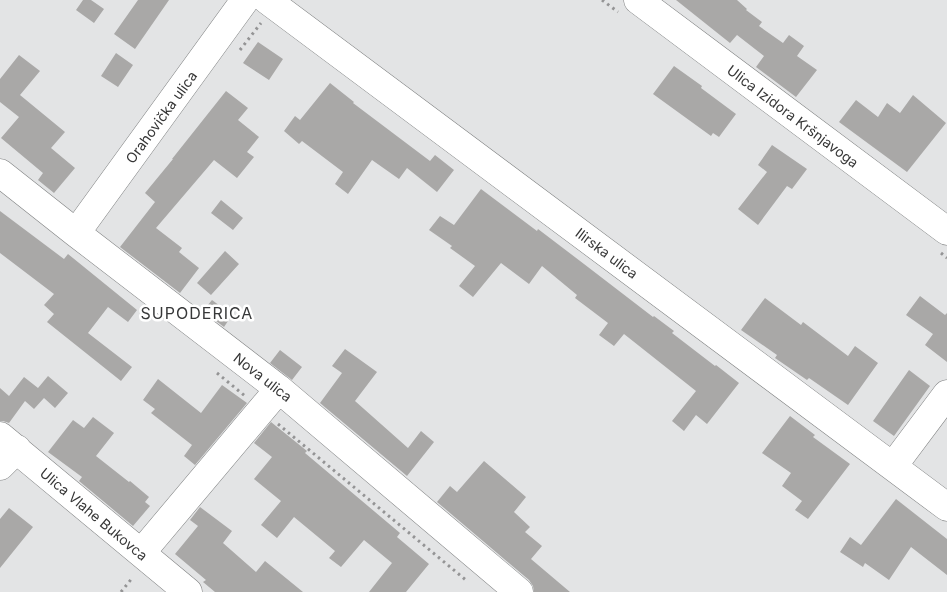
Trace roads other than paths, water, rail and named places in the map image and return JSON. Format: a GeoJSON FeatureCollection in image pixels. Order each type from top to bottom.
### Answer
{"type":"FeatureCollection","features":[{"type":"Feature","properties":{"kind":"street","name":"Orahovička ulica"},"geometry":{"type":"LineString","coordinates":[[76,233],[245,0]]}},
{"type":"Feature","properties":{"kind":"street","name":"Ilirska ulica"},"geometry":{"type":"LineString","coordinates":[[267,0],[947,507]]}},
{"type":"Feature","properties":{"kind":"street","name":"Ulica Izidora Kršnjavoga"},"geometry":{"type":"LineString","coordinates":[[638,0],[947,231]]}},
{"type":"Feature","properties":{"kind":"street","name":"Nova ulica"},"geometry":{"type":"LineString","coordinates":[[0,172],[76,233],[280,389],[519,592]]}},
{"type":"Feature","properties":{"kind":"street"},"geometry":{"type":"LineString","coordinates":[[137,565],[280,389]]}},
{"type":"Feature","properties":{"kind":"street"},"geometry":{"type":"LineString","coordinates":[[893,466],[947,394]]}},
{"type":"Feature","properties":{"kind":"street","name":"Ulica Vlahe Bukovca"},"geometry":{"type":"LineString","coordinates":[[5,450],[137,565],[188,592]]}},
{"type":"Feature","properties":{"kind":"district","name":"SUPODERICA"},"geometry":{"type":"Point","coordinates":[197,313]}}]}
